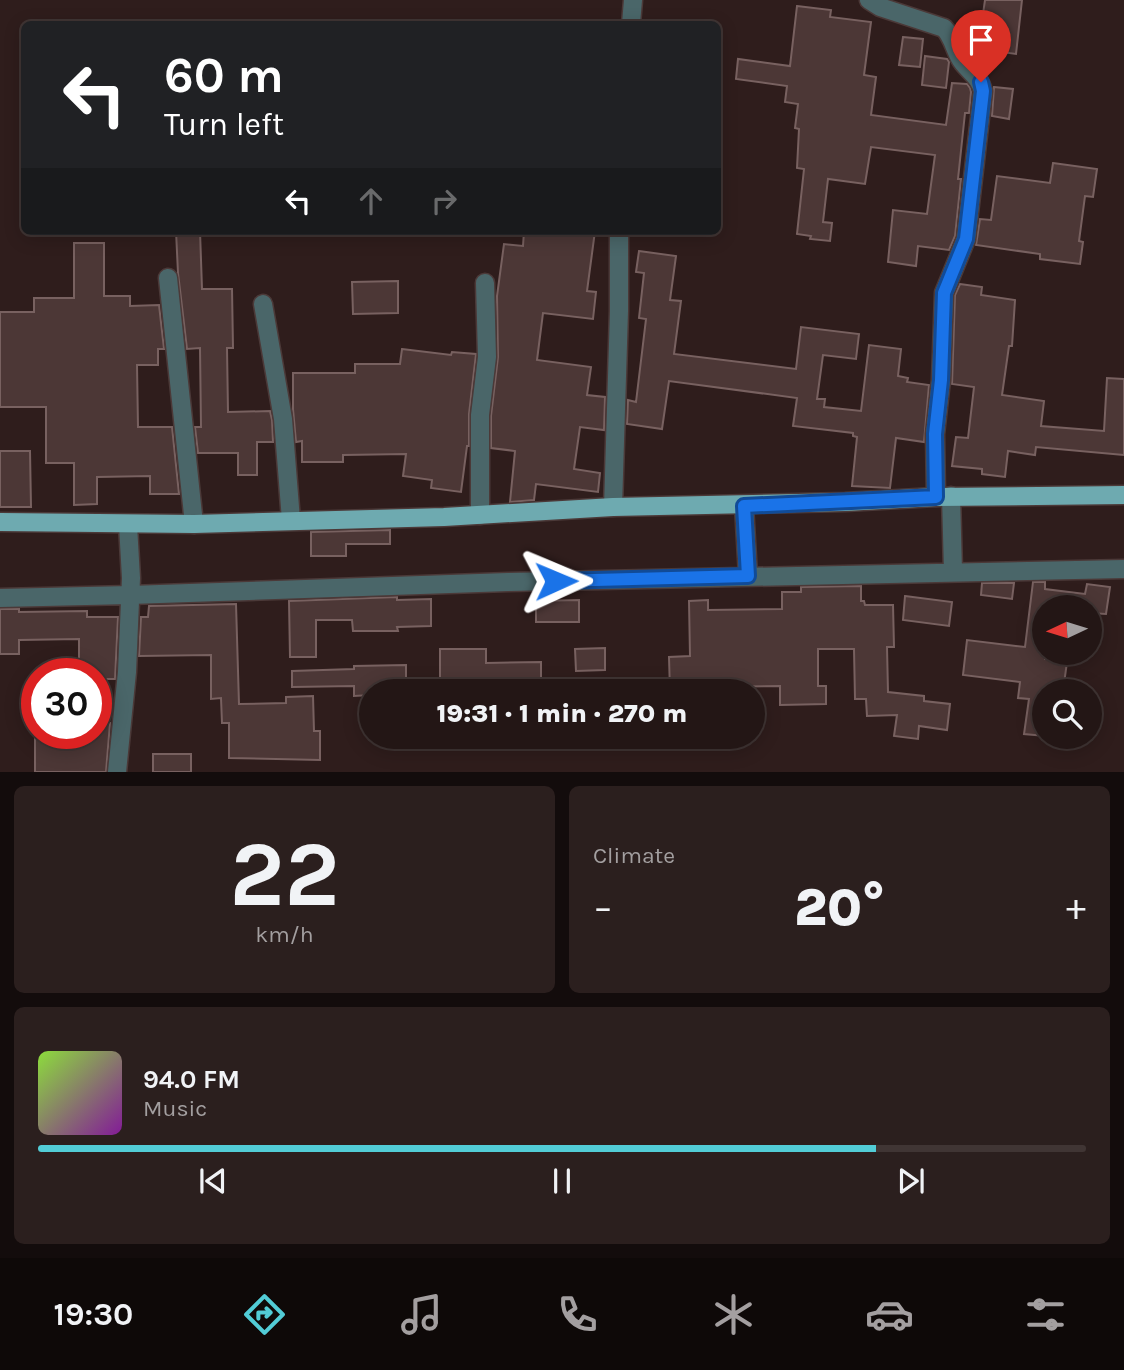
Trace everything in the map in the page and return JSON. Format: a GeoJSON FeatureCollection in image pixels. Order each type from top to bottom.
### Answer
{"type":"FeatureCollection","features":[{"type":"Feature","properties":{"kind":"main road"},"geometry":{"type":"LineString","coordinates":[[0,522],[129,530],[194,524],[613,508],[744,506],[944,497],[1124,495]]}},
{"type":"Feature","properties":{"kind":"street"},"geometry":{"type":"LineString","coordinates":[[631,21],[633,0]]}},
{"type":"Feature","properties":{"kind":"street"},"geometry":{"type":"LineString","coordinates":[[869,0],[880,7],[946,29],[961,61],[981,82],[983,91],[966,239],[944,293],[941,380],[935,434],[944,497],[951,518],[953,565]]}},
{"type":"Feature","properties":{"kind":"street"},"geometry":{"type":"LineString","coordinates":[[613,508],[620,235]]}},
{"type":"Feature","properties":{"kind":"street"},"geometry":{"type":"LineString","coordinates":[[168,278],[194,524]]}},
{"type":"Feature","properties":{"kind":"street"},"geometry":{"type":"LineString","coordinates":[[480,515],[480,415],[487,357],[485,283]]}},
{"type":"Feature","properties":{"kind":"street"},"geometry":{"type":"LineString","coordinates":[[263,304],[281,400],[291,520]]}},
{"type":"Feature","properties":{"kind":"street"},"geometry":{"type":"LineString","coordinates":[[744,506],[748,567]]}},
{"type":"Feature","properties":{"kind":"street"},"geometry":{"type":"LineString","coordinates":[[117,772],[127,672],[131,587],[129,530]]}},
{"type":"Feature","properties":{"kind":"street"},"geometry":{"type":"LineString","coordinates":[[0,598],[131,587],[508,582],[748,567],[953,565],[1124,569]]}},
{"type":"Feature","properties":{"kind":"building"},"geometry":{"type":"Polygon","coordinates":[[[985,0],[1022,0],[1016,54],[978,49],[985,0]]]}},
{"type":"Feature","properties":{"kind":"building"},"geometry":{"type":"Polygon","coordinates":[[[797,6],[831,10],[830,17],[871,22],[864,75],[876,77],[871,115],[946,125],[952,83],[967,84],[970,88],[969,113],[965,113],[958,179],[961,179],[955,236],[949,250],[918,246],[916,266],[888,262],[893,210],[927,214],[935,155],[871,147],[865,184],[828,179],[823,222],[832,223],[830,241],[810,239],[811,236],[797,234],[804,169],[797,168],[799,129],[795,128],[798,104],[785,102],[787,86],[736,79],[738,59],[790,66],[797,6]]]}},
{"type":"Feature","properties":{"kind":"building"},"geometry":{"type":"Polygon","coordinates":[[[903,37],[923,39],[920,67],[899,65],[903,37]]]}},
{"type":"Feature","properties":{"kind":"building"},"geometry":{"type":"Polygon","coordinates":[[[925,56],[947,59],[949,62],[946,88],[922,85],[925,56]]]}},
{"type":"Feature","properties":{"kind":"building"},"geometry":{"type":"Polygon","coordinates":[[[994,87],[1013,89],[1009,119],[992,116],[994,87]]]}},
{"type":"Feature","properties":{"kind":"building"},"geometry":{"type":"Polygon","coordinates":[[[1053,163],[1097,169],[1093,197],[1085,196],[1079,241],[1083,242],[1080,264],[1040,259],[1040,254],[976,245],[980,219],[991,220],[997,176],[1050,183],[1053,163]]]}},
{"type":"Feature","properties":{"kind":"building"},"geometry":{"type":"Polygon","coordinates":[[[176,235],[200,235],[202,289],[232,289],[233,348],[227,348],[228,412],[270,411],[272,420],[273,442],[257,442],[257,475],[238,475],[238,453],[198,453],[195,427],[201,427],[200,348],[187,349],[176,235]]]}},
{"type":"Feature","properties":{"kind":"building"},"geometry":{"type":"Polygon","coordinates":[[[524,235],[594,235],[587,291],[596,292],[593,319],[543,313],[537,360],[591,367],[587,395],[605,397],[604,430],[580,427],[574,469],[600,473],[598,492],[536,484],[534,500],[510,502],[515,451],[491,448],[491,416],[498,357],[497,296],[504,244],[523,246],[524,235]]]}},
{"type":"Feature","properties":{"kind":"building"},"geometry":{"type":"Polygon","coordinates":[[[74,243],[104,243],[104,296],[130,296],[130,306],[159,305],[164,349],[158,349],[158,365],[137,365],[138,427],[172,427],[179,494],[150,494],[150,476],[97,477],[97,504],[74,505],[74,463],[46,463],[46,407],[0,407],[0,312],[34,312],[34,298],[74,298],[74,243]]]}},
{"type":"Feature","properties":{"kind":"building"},"geometry":{"type":"Polygon","coordinates":[[[639,251],[676,256],[670,300],[681,301],[674,354],[796,369],[801,327],[859,334],[856,359],[823,355],[817,399],[825,399],[824,407],[861,411],[869,345],[901,349],[898,376],[908,378],[907,382],[929,385],[924,442],[896,438],[890,488],[852,486],[857,437],[853,436],[853,433],[793,426],[797,398],[669,381],[662,429],[627,424],[628,400],[636,402],[646,319],[639,318],[644,273],[636,272],[639,251]]]}},
{"type":"Feature","properties":{"kind":"building"},"geometry":{"type":"Polygon","coordinates":[[[398,281],[398,313],[353,314],[352,282],[398,281]]]}},
{"type":"Feature","properties":{"kind":"building"},"geometry":{"type":"Polygon","coordinates":[[[960,284],[982,287],[981,295],[1015,300],[1012,346],[1009,346],[1002,395],[1044,401],[1041,426],[1104,431],[1107,378],[1124,379],[1124,455],[1036,447],[1035,455],[1008,451],[1005,477],[982,474],[982,469],[952,466],[956,437],[968,438],[974,387],[952,384],[955,295],[960,284]]]}},
{"type":"Feature","properties":{"kind":"building"},"geometry":{"type":"Polygon","coordinates":[[[402,349],[451,355],[452,352],[476,354],[469,414],[469,446],[461,492],[431,488],[432,480],[403,476],[406,454],[343,455],[343,462],[302,462],[302,441],[296,442],[293,373],[355,373],[355,364],[400,364],[402,349]]]}},
{"type":"Feature","properties":{"kind":"building"},"geometry":{"type":"Polygon","coordinates":[[[0,451],[30,451],[31,507],[0,507],[0,451]]]}},
{"type":"Feature","properties":{"kind":"building"},"geometry":{"type":"Polygon","coordinates":[[[390,530],[390,544],[346,544],[346,556],[311,556],[311,532],[390,530]]]}},
{"type":"Feature","properties":{"kind":"building"},"geometry":{"type":"Polygon","coordinates":[[[1033,582],[1045,582],[1045,589],[1085,594],[1087,584],[1110,587],[1106,614],[1102,614],[1102,595],[1032,595],[1032,665],[1067,665],[1065,679],[1032,679],[1032,735],[1024,734],[1029,699],[1018,698],[1020,682],[963,675],[967,640],[1025,647],[1033,582]]]}},
{"type":"Feature","properties":{"kind":"building"},"geometry":{"type":"Polygon","coordinates":[[[982,583],[1014,583],[1012,599],[981,595],[982,583]]]}},
{"type":"Feature","properties":{"kind":"building"},"geometry":{"type":"Polygon","coordinates":[[[861,586],[861,601],[864,601],[865,605],[893,605],[894,647],[887,647],[888,692],[924,696],[924,701],[950,704],[947,730],[919,726],[918,739],[894,736],[897,715],[867,716],[866,699],[855,699],[854,649],[818,649],[818,686],[826,686],[826,704],[780,705],[780,686],[765,686],[765,679],[670,679],[669,657],[690,656],[689,601],[708,600],[708,610],[782,609],[782,592],[801,592],[801,587],[861,586]]]}},
{"type":"Feature","properties":{"kind":"building"},"geometry":{"type":"Polygon","coordinates":[[[905,596],[952,602],[949,626],[903,620],[905,596]]]}},
{"type":"Feature","properties":{"kind":"building"},"geometry":{"type":"Polygon","coordinates":[[[397,597],[397,600],[431,599],[431,626],[397,627],[398,631],[353,631],[352,620],[316,620],[316,657],[290,657],[289,601],[397,597]]]}},
{"type":"Feature","properties":{"kind":"building"},"geometry":{"type":"Polygon","coordinates":[[[579,600],[579,622],[536,622],[536,601],[579,600]]]}},
{"type":"Feature","properties":{"kind":"building"},"geometry":{"type":"Polygon","coordinates":[[[236,604],[239,704],[286,703],[286,697],[313,696],[314,731],[320,731],[320,760],[229,758],[229,723],[222,723],[221,698],[211,699],[211,655],[139,656],[141,617],[148,617],[149,606],[236,604]]]}},
{"type":"Feature","properties":{"kind":"building"},"geometry":{"type":"Polygon","coordinates":[[[0,609],[19,609],[19,612],[87,611],[87,617],[118,617],[115,679],[112,679],[112,658],[79,658],[79,639],[19,640],[19,654],[0,654],[0,609]]]}},
{"type":"Feature","properties":{"kind":"building"},"geometry":{"type":"Polygon","coordinates":[[[605,648],[605,670],[576,671],[575,649],[605,648]]]}},
{"type":"Feature","properties":{"kind":"building"},"geometry":{"type":"Polygon","coordinates":[[[440,649],[486,649],[486,663],[541,662],[541,679],[440,679],[440,649]]]}},
{"type":"Feature","properties":{"kind":"building"},"geometry":{"type":"Polygon","coordinates":[[[406,665],[406,679],[359,679],[359,696],[354,696],[354,686],[292,687],[292,671],[354,669],[354,666],[406,665]]]}},
{"type":"Feature","properties":{"kind":"building"},"geometry":{"type":"Polygon","coordinates":[[[35,749],[108,749],[106,772],[35,772],[35,749]]]}},
{"type":"Feature","properties":{"kind":"building"},"geometry":{"type":"Polygon","coordinates":[[[153,754],[191,754],[191,772],[153,772],[153,754]]]}},
{"type":"Feature","properties":{"kind":"route"},"geometry":{"type":"LineString","coordinates":[[556,581],[748,576],[744,506],[936,497],[935,434],[941,380],[944,293],[966,239],[983,91],[981,82]]}}]}
